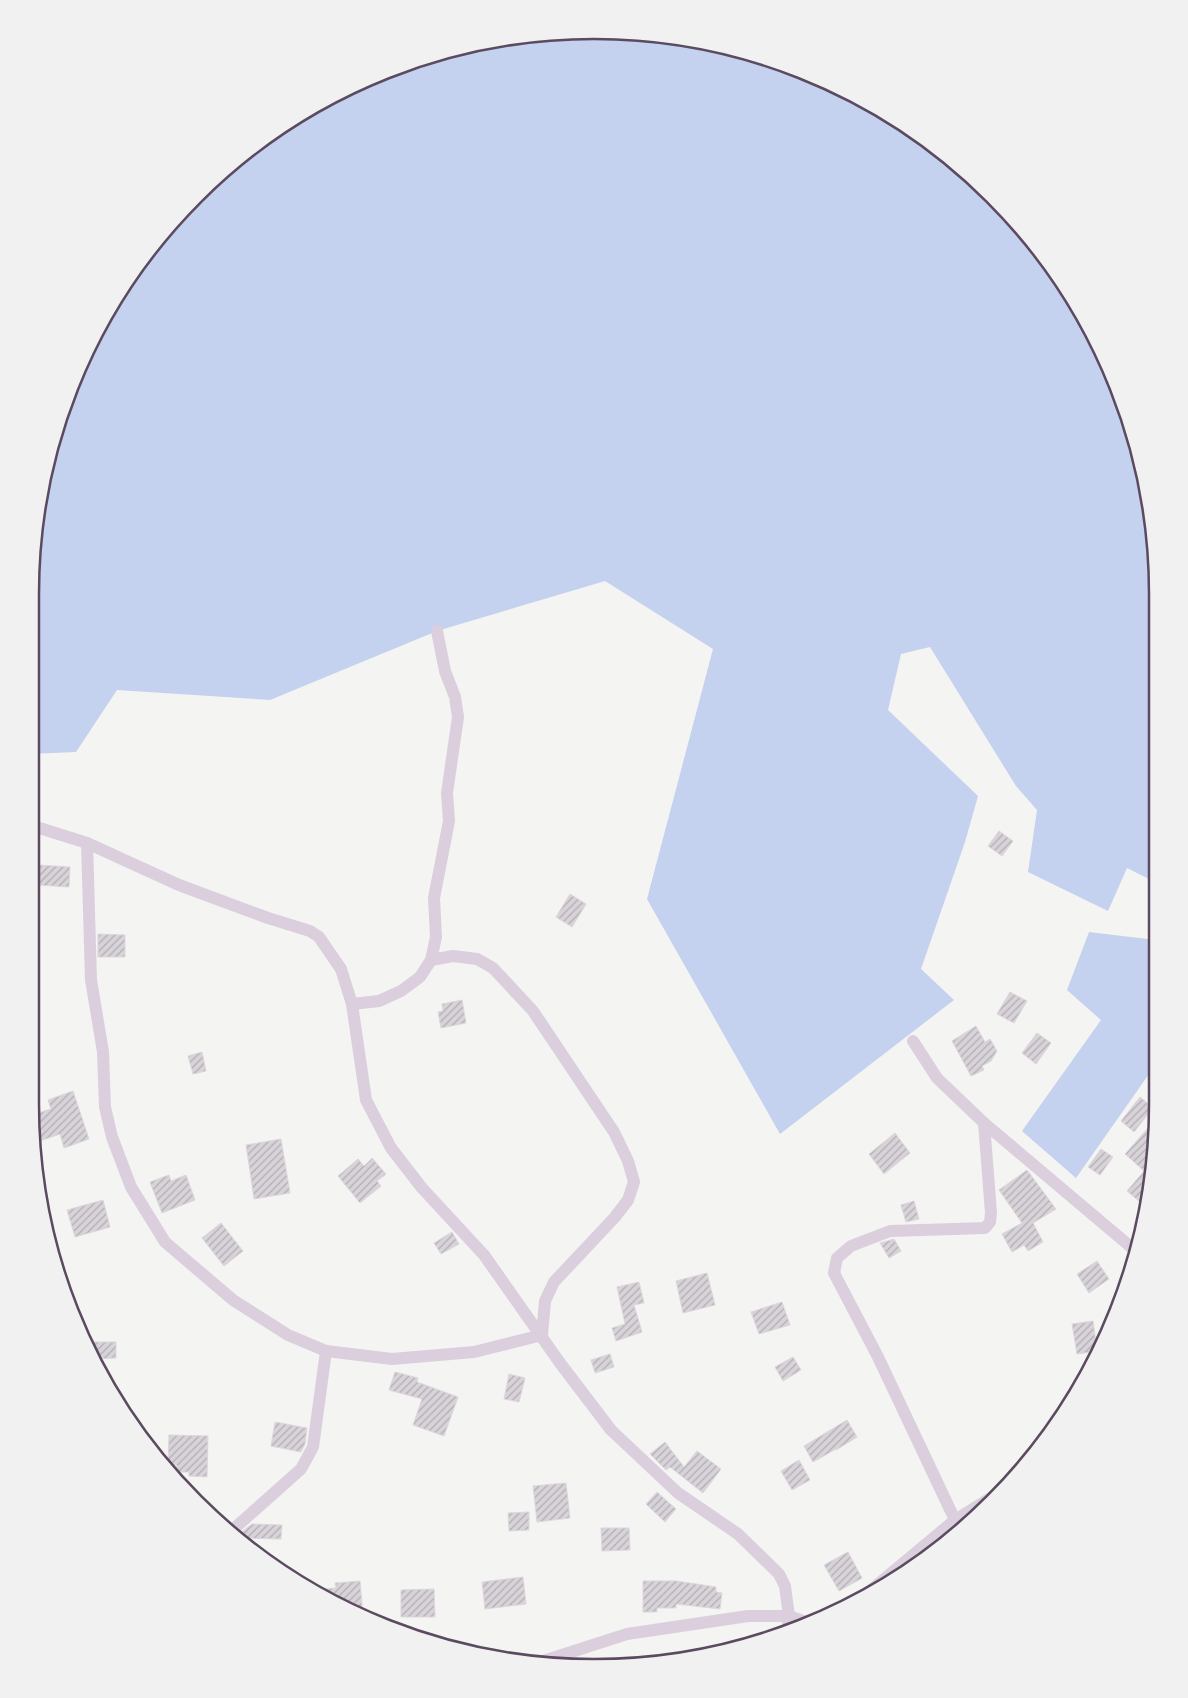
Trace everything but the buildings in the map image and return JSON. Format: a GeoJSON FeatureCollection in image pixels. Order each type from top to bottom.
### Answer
{"type":"FeatureCollection","features":[{"type":"Feature","properties":{"kind":"street"},"geometry":{"type":"LineString","coordinates":[[352,1004],[379,1001],[401,991],[420,977],[431,960],[436,937],[434,898],[450,821],[447,793],[458,716],[455,697],[444,670],[438,631]]}},
{"type":"Feature","properties":{"kind":"street"},"geometry":{"type":"LineString","coordinates":[[39,828],[87,843],[179,886],[310,931],[319,937],[341,969],[352,1004],[366,1100],[391,1148],[422,1188],[484,1255],[560,1363],[611,1430],[678,1493],[738,1534],[779,1574],[785,1586],[789,1616],[788,1624]]}},
{"type":"Feature","properties":{"kind":"street"},"geometry":{"type":"LineString","coordinates":[[87,843],[92,980],[103,1052],[105,1107],[112,1137],[131,1187],[165,1242],[233,1300],[288,1335],[326,1351],[392,1359],[474,1352],[542,1335]]}},
{"type":"Feature","properties":{"kind":"street"},"geometry":{"type":"LineString","coordinates":[[431,960],[453,956],[476,959],[493,968],[533,1011],[614,1132],[628,1162],[634,1182],[628,1200],[615,1218],[554,1282],[545,1301],[542,1335]]}},
{"type":"Feature","properties":{"kind":"street"},"geometry":{"type":"LineString","coordinates":[[912,1041],[937,1078],[984,1123],[1130,1247]]}},
{"type":"Feature","properties":{"kind":"street"},"geometry":{"type":"LineString","coordinates":[[956,1520],[878,1357],[834,1273],[837,1258],[851,1246],[890,1232],[985,1228],[990,1222],[991,1213],[984,1123]]}},
{"type":"Feature","properties":{"kind":"street"},"geometry":{"type":"LineString","coordinates":[[236,1528],[302,1469],[313,1447],[326,1351]]}},
{"type":"Feature","properties":{"kind":"street"},"geometry":{"type":"LineString","coordinates":[[894,1571],[956,1520],[974,1509]]}},
{"type":"Feature","properties":{"kind":"street"},"geometry":{"type":"LineString","coordinates":[[554,1658],[627,1634],[748,1616],[789,1616],[799,1620]]}},
{"type":"Feature","properties":{"kind":"shaded area"},"geometry":{"type":"Polygon","coordinates":[[[558,40],[630,40],[702,49],[738,58],[772,68],[840,96],[872,113],[932,153],[987,201],[1011,228],[1035,256],[1075,316],[1092,348],[1120,416],[1139,486],[1148,558],[1149,879],[1127,868],[1108,911],[1028,872],[1037,810],[1016,786],[930,647],[901,654],[888,710],[978,796],[965,842],[921,969],[954,1000],[780,1134],[647,899],[713,649],[605,581],[437,631],[270,700],[117,690],[76,752],[39,754],[40,558],[49,486],[58,450],[68,416],[96,348],[113,316],[153,256],[201,201],[228,177],[256,153],[316,113],[348,96],[416,68],[486,49],[522,44],[558,40]]]}},
{"type":"Feature","properties":{"kind":"shaded area"},"geometry":{"type":"Polygon","coordinates":[[[1089,932],[1149,939],[1149,1074],[1076,1178],[1022,1131],[1101,1020],[1067,990],[1089,932]]]}}]}
